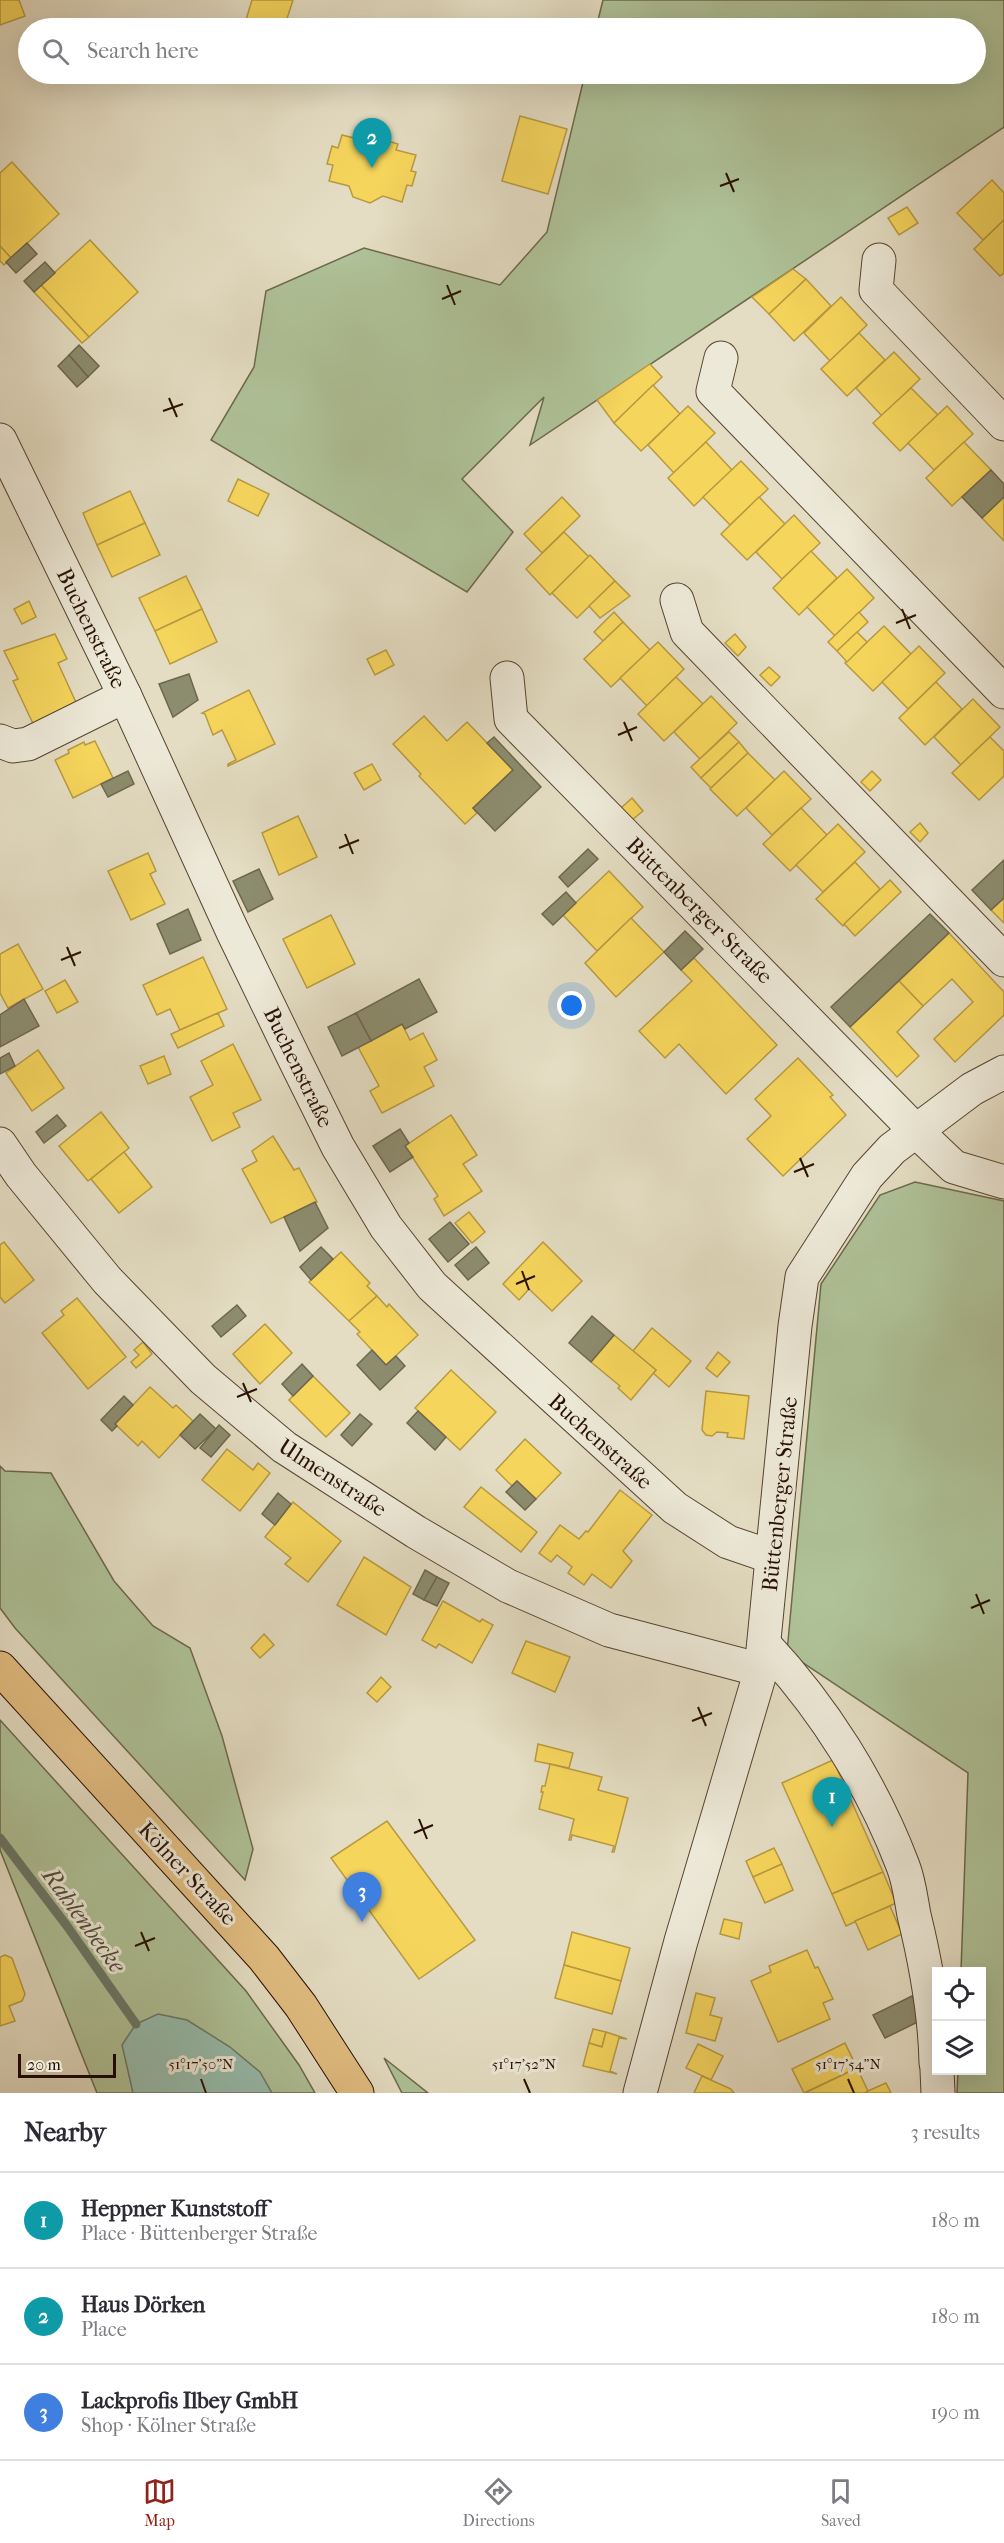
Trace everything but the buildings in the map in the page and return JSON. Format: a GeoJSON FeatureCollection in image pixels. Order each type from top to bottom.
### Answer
{"type":"FeatureCollection","features":[{"type":"Feature","properties":{"kind":"main road","name":"Kölner Straße"},"geometry":{"type":"LineString","coordinates":[[0,1668],[264,1958],[301,2006],[357,2093]]}},
{"type":"Feature","properties":{"kind":"street"},"geometry":{"type":"LineString","coordinates":[[879,260],[876,290],[1004,424]]}},
{"type":"Feature","properties":{"kind":"street"},"geometry":{"type":"LineString","coordinates":[[721,358],[713,391],[1004,692]]}},
{"type":"Feature","properties":{"kind":"street","name":"Buchenstraße"},"geometry":{"type":"LineString","coordinates":[[0,440],[125,696],[232,930],[294,1058],[338,1146],[386,1227],[432,1286],[675,1508],[728,1542],[772,1557]]}},
{"type":"Feature","properties":{"kind":"street"},"geometry":{"type":"LineString","coordinates":[[677,600],[687,632],[1004,960]]}},
{"type":"Feature","properties":{"kind":"street","name":"Büttenberger Straße"},"geometry":{"type":"LineString","coordinates":[[507,678],[511,719],[916,1131]]}},
{"type":"Feature","properties":{"kind":"street"},"geometry":{"type":"LineString","coordinates":[[0,741],[13,746],[28,744],[125,696]]}},
{"type":"Feature","properties":{"kind":"street","name":"Büttenberger Straße"},"geometry":{"type":"LineString","coordinates":[[640,2093],[763,1657],[795,1326],[802,1277],[867,1176],[892,1149],[972,1089],[1004,1072]]}},
{"type":"Feature","properties":{"kind":"street"},"geometry":{"type":"LineString","coordinates":[[916,1131],[954,1167],[1004,1182]]}},
{"type":"Feature","properties":{"kind":"street","name":"Ulmenstraße"},"geometry":{"type":"LineString","coordinates":[[0,1144],[21,1175],[107,1280],[203,1379],[284,1447],[416,1532],[508,1586],[609,1630],[763,1657]]}},
{"type":"Feature","properties":{"kind":"street"},"geometry":{"type":"LineString","coordinates":[[763,1657],[796,1679],[862,1777],[904,1868],[925,1963],[934,2021]]}},
{"type":"Feature","properties":{"kind":"street"},"geometry":{"type":"LineString","coordinates":[[937,2075],[938,2093]]}},
{"type":"Feature","properties":{"kind":"shaded area"},"geometry":{"type":"Polygon","coordinates":[[[603,0],[1004,0],[1004,127],[530,445],[544,397],[462,479],[513,532],[467,592],[211,440],[254,367],[266,291],[364,248],[500,285],[547,232],[583,84],[986,84],[986,18],[598,18],[603,0]]]}},
{"type":"Feature","properties":{"kind":"shaded area"},"geometry":{"type":"Polygon","coordinates":[[[915,1182],[1004,1201],[1004,2093],[957,2093],[958,2075],[986,2075],[986,1967],[961,1967],[968,1773],[787,1652],[821,1284],[880,1195],[915,1182]]]}},
{"type":"Feature","properties":{"kind":"shaded area"},"geometry":{"type":"Polygon","coordinates":[[[0,1466],[5,1471],[51,1473],[114,1581],[153,1626],[190,1648],[222,1736],[253,1849],[245,1880],[15,1628],[0,1608],[0,1466]]]}},
{"type":"Feature","properties":{"kind":"shaded area"},"geometry":{"type":"Polygon","coordinates":[[[0,1720],[246,1991],[299,2065],[315,2093],[97,2093],[0,1850],[0,1720]]]}},
{"type":"Feature","properties":{"kind":"shaded area"},"geometry":{"type":"Polygon","coordinates":[[[158,2014],[187,2020],[230,2047],[260,2072],[272,2093],[133,2093],[122,2045],[136,2024],[158,2014]]]}},
{"type":"Feature","properties":{"kind":"shaded area"},"geometry":{"type":"Polygon","coordinates":[[[384,2058],[428,2093],[402,2093],[384,2058]]]}},
{"type":"Feature","properties":{"kind":"waterway","name":"Rahlenbecke"},"geometry":{"type":"LineString","coordinates":[[0,1838],[67,1926],[136,2024]]}},
{"type":"Feature","properties":{"kind":"place","name":"Haus Dörken"},"geometry":{"type":"Point","coordinates":[372,168]}},
{"type":"Feature","properties":{"kind":"place","name":"Heppner Kunststoff"},"geometry":{"type":"Point","coordinates":[832,1827]}},
{"type":"Feature","properties":{"kind":"place","name":"Lackprofis Ilbey GmbH"},"geometry":{"type":"Point","coordinates":[362,1922]}}]}
